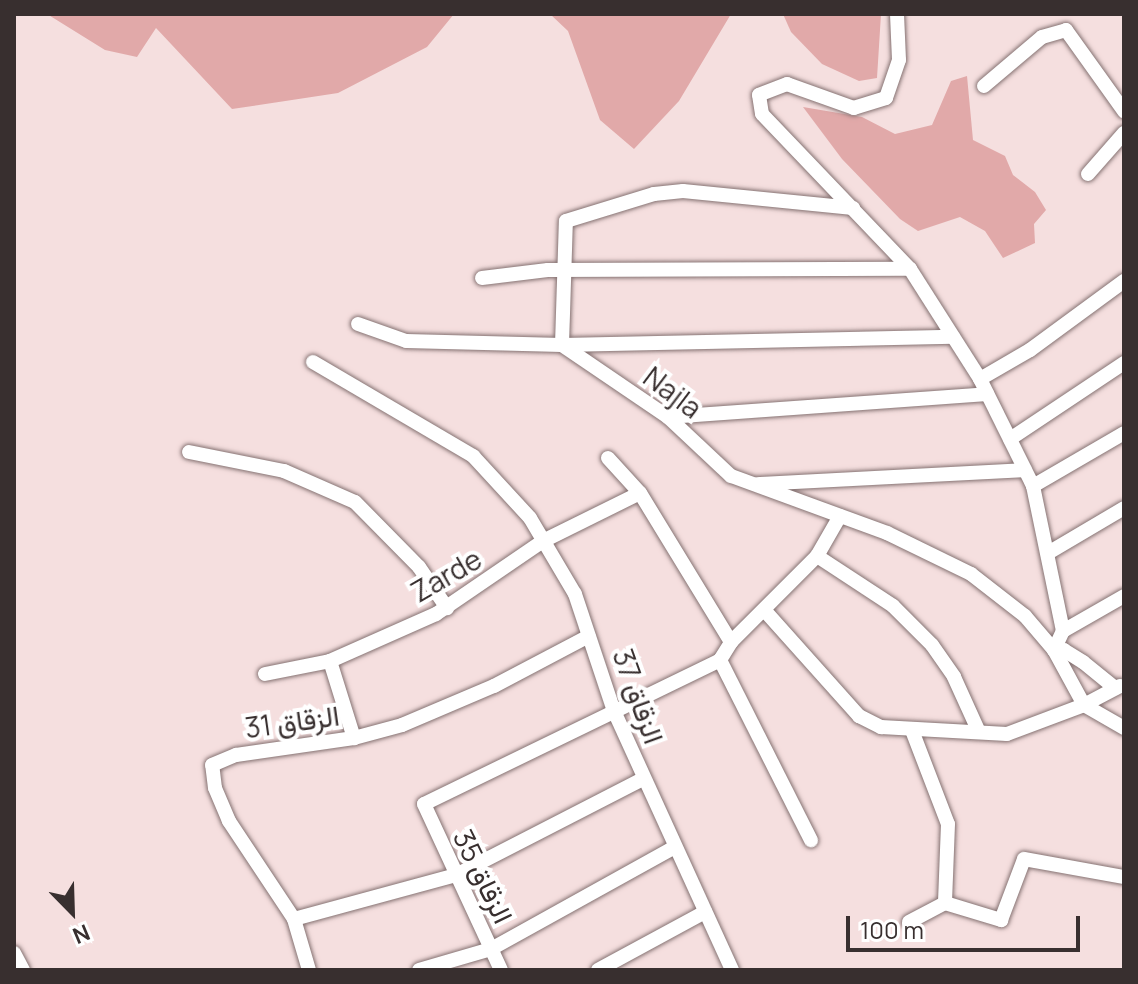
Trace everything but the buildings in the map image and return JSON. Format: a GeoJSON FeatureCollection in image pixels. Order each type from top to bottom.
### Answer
{"type":"FeatureCollection","features":[{"type":"Feature","properties":{"kind":"street"},"geometry":{"type":"LineString","coordinates":[[897,14],[899,60],[886,98],[854,108],[787,84],[759,95],[762,114],[910,269],[980,379],[1033,486],[1063,631]]}},
{"type":"Feature","properties":{"kind":"street"},"geometry":{"type":"LineString","coordinates":[[984,86],[1042,37],[1066,30],[1124,111]]}},
{"type":"Feature","properties":{"kind":"street"},"geometry":{"type":"LineString","coordinates":[[1088,174],[1124,133]]}},
{"type":"Feature","properties":{"kind":"street"},"geometry":{"type":"LineString","coordinates":[[562,345],[566,221],[654,194],[683,191],[853,208]]}},
{"type":"Feature","properties":{"kind":"street"},"geometry":{"type":"LineString","coordinates":[[482,278],[548,270],[564,273],[910,269]]}},
{"type":"Feature","properties":{"kind":"street"},"geometry":{"type":"LineString","coordinates":[[980,379],[1030,350],[1124,281]]}},
{"type":"Feature","properties":{"kind":"street"},"geometry":{"type":"LineString","coordinates":[[358,324],[406,341],[562,345],[953,337]]}},
{"type":"Feature","properties":{"kind":"street","name":"Najla"},"geometry":{"type":"LineString","coordinates":[[562,345],[668,417],[731,476],[840,516],[971,574],[1025,616],[1054,650],[1084,705]]}},
{"type":"Feature","properties":{"kind":"street","name":"الزقاق 37"},"geometry":{"type":"LineString","coordinates":[[313,362],[473,456],[530,518],[575,594],[614,711],[732,970]]}},
{"type":"Feature","properties":{"kind":"street"},"geometry":{"type":"LineString","coordinates":[[1010,439],[1124,363]]}},
{"type":"Feature","properties":{"kind":"street"},"geometry":{"type":"LineString","coordinates":[[668,417],[987,394]]}},
{"type":"Feature","properties":{"kind":"street"},"geometry":{"type":"LineString","coordinates":[[1033,486],[1124,433]]}},
{"type":"Feature","properties":{"kind":"street"},"geometry":{"type":"LineString","coordinates":[[189,452],[284,471],[355,502],[419,567],[447,608]]}},
{"type":"Feature","properties":{"kind":"street"},"geometry":{"type":"LineString","coordinates":[[608,458],[640,493],[731,642]]}},
{"type":"Feature","properties":{"kind":"street"},"geometry":{"type":"LineString","coordinates":[[753,484],[841,475],[1025,470]]}},
{"type":"Feature","properties":{"kind":"street","name":"Zarde"},"geometry":{"type":"LineString","coordinates":[[265,674],[330,661],[447,608],[543,541],[640,493]]}},
{"type":"Feature","properties":{"kind":"street"},"geometry":{"type":"LineString","coordinates":[[1048,553],[1124,508]]}},
{"type":"Feature","properties":{"kind":"street"},"geometry":{"type":"LineString","coordinates":[[614,711],[720,660],[731,642],[766,612],[817,556],[840,516]]}},
{"type":"Feature","properties":{"kind":"street"},"geometry":{"type":"LineString","coordinates":[[817,556],[893,606],[932,645],[954,677],[979,732]]}},
{"type":"Feature","properties":{"kind":"street"},"geometry":{"type":"LineString","coordinates":[[766,612],[859,716],[881,727],[913,733],[1007,734],[1084,705],[1120,686],[1064,650],[1054,650],[1063,631],[1124,596]]}},
{"type":"Feature","properties":{"kind":"street","name":"الزقاق 31"},"geometry":{"type":"LineString","coordinates":[[309,970],[294,919],[229,821],[215,788],[212,765],[236,755],[354,738],[402,725],[494,686],[589,636]]}},
{"type":"Feature","properties":{"kind":"street"},"geometry":{"type":"LineString","coordinates":[[720,660],[811,840]]}},
{"type":"Feature","properties":{"kind":"street"},"geometry":{"type":"LineString","coordinates":[[330,661],[354,738]]}},
{"type":"Feature","properties":{"kind":"street"},"geometry":{"type":"LineString","coordinates":[[1084,705],[1124,728]]}},
{"type":"Feature","properties":{"kind":"street","name":"الزقاق 35"},"geometry":{"type":"LineString","coordinates":[[501,970],[424,804],[614,711]]}},
{"type":"Feature","properties":{"kind":"street"},"geometry":{"type":"LineString","coordinates":[[913,733],[948,824],[945,903]]}},
{"type":"Feature","properties":{"kind":"street"},"geometry":{"type":"LineString","coordinates":[[294,919],[456,875],[643,779]]}},
{"type":"Feature","properties":{"kind":"street"},"geometry":{"type":"LineString","coordinates":[[419,970],[491,949],[675,847]]}},
{"type":"Feature","properties":{"kind":"street"},"geometry":{"type":"LineString","coordinates":[[909,922],[945,903],[1001,920],[1020,854],[1124,877]]}},
{"type":"Feature","properties":{"kind":"street"},"geometry":{"type":"LineString","coordinates":[[598,970],[705,912]]}},
{"type":"Feature","properties":{"kind":"street"},"geometry":{"type":"LineString","coordinates":[[14,953],[23,970]]}},
{"type":"Feature","properties":{"kind":"shaded area"},"geometry":{"type":"Polygon","coordinates":[[[47,14],[454,14],[427,47],[338,93],[232,109],[156,28],[137,57],[105,50],[47,14]]]}},
{"type":"Feature","properties":{"kind":"shaded area"},"geometry":{"type":"Polygon","coordinates":[[[550,14],[731,14],[679,101],[634,149],[600,120],[568,31],[550,14]]]}},
{"type":"Feature","properties":{"kind":"shaded area"},"geometry":{"type":"Polygon","coordinates":[[[783,14],[881,14],[877,78],[859,81],[822,64],[791,32],[783,14]]]}},
{"type":"Feature","properties":{"kind":"shaded area"},"geometry":{"type":"Polygon","coordinates":[[[967,76],[973,140],[1005,156],[1013,175],[1035,192],[1046,210],[1034,224],[1035,243],[1003,258],[985,231],[960,217],[918,231],[900,219],[842,159],[803,107],[862,117],[895,134],[932,125],[951,81],[967,76]]]}}]}
